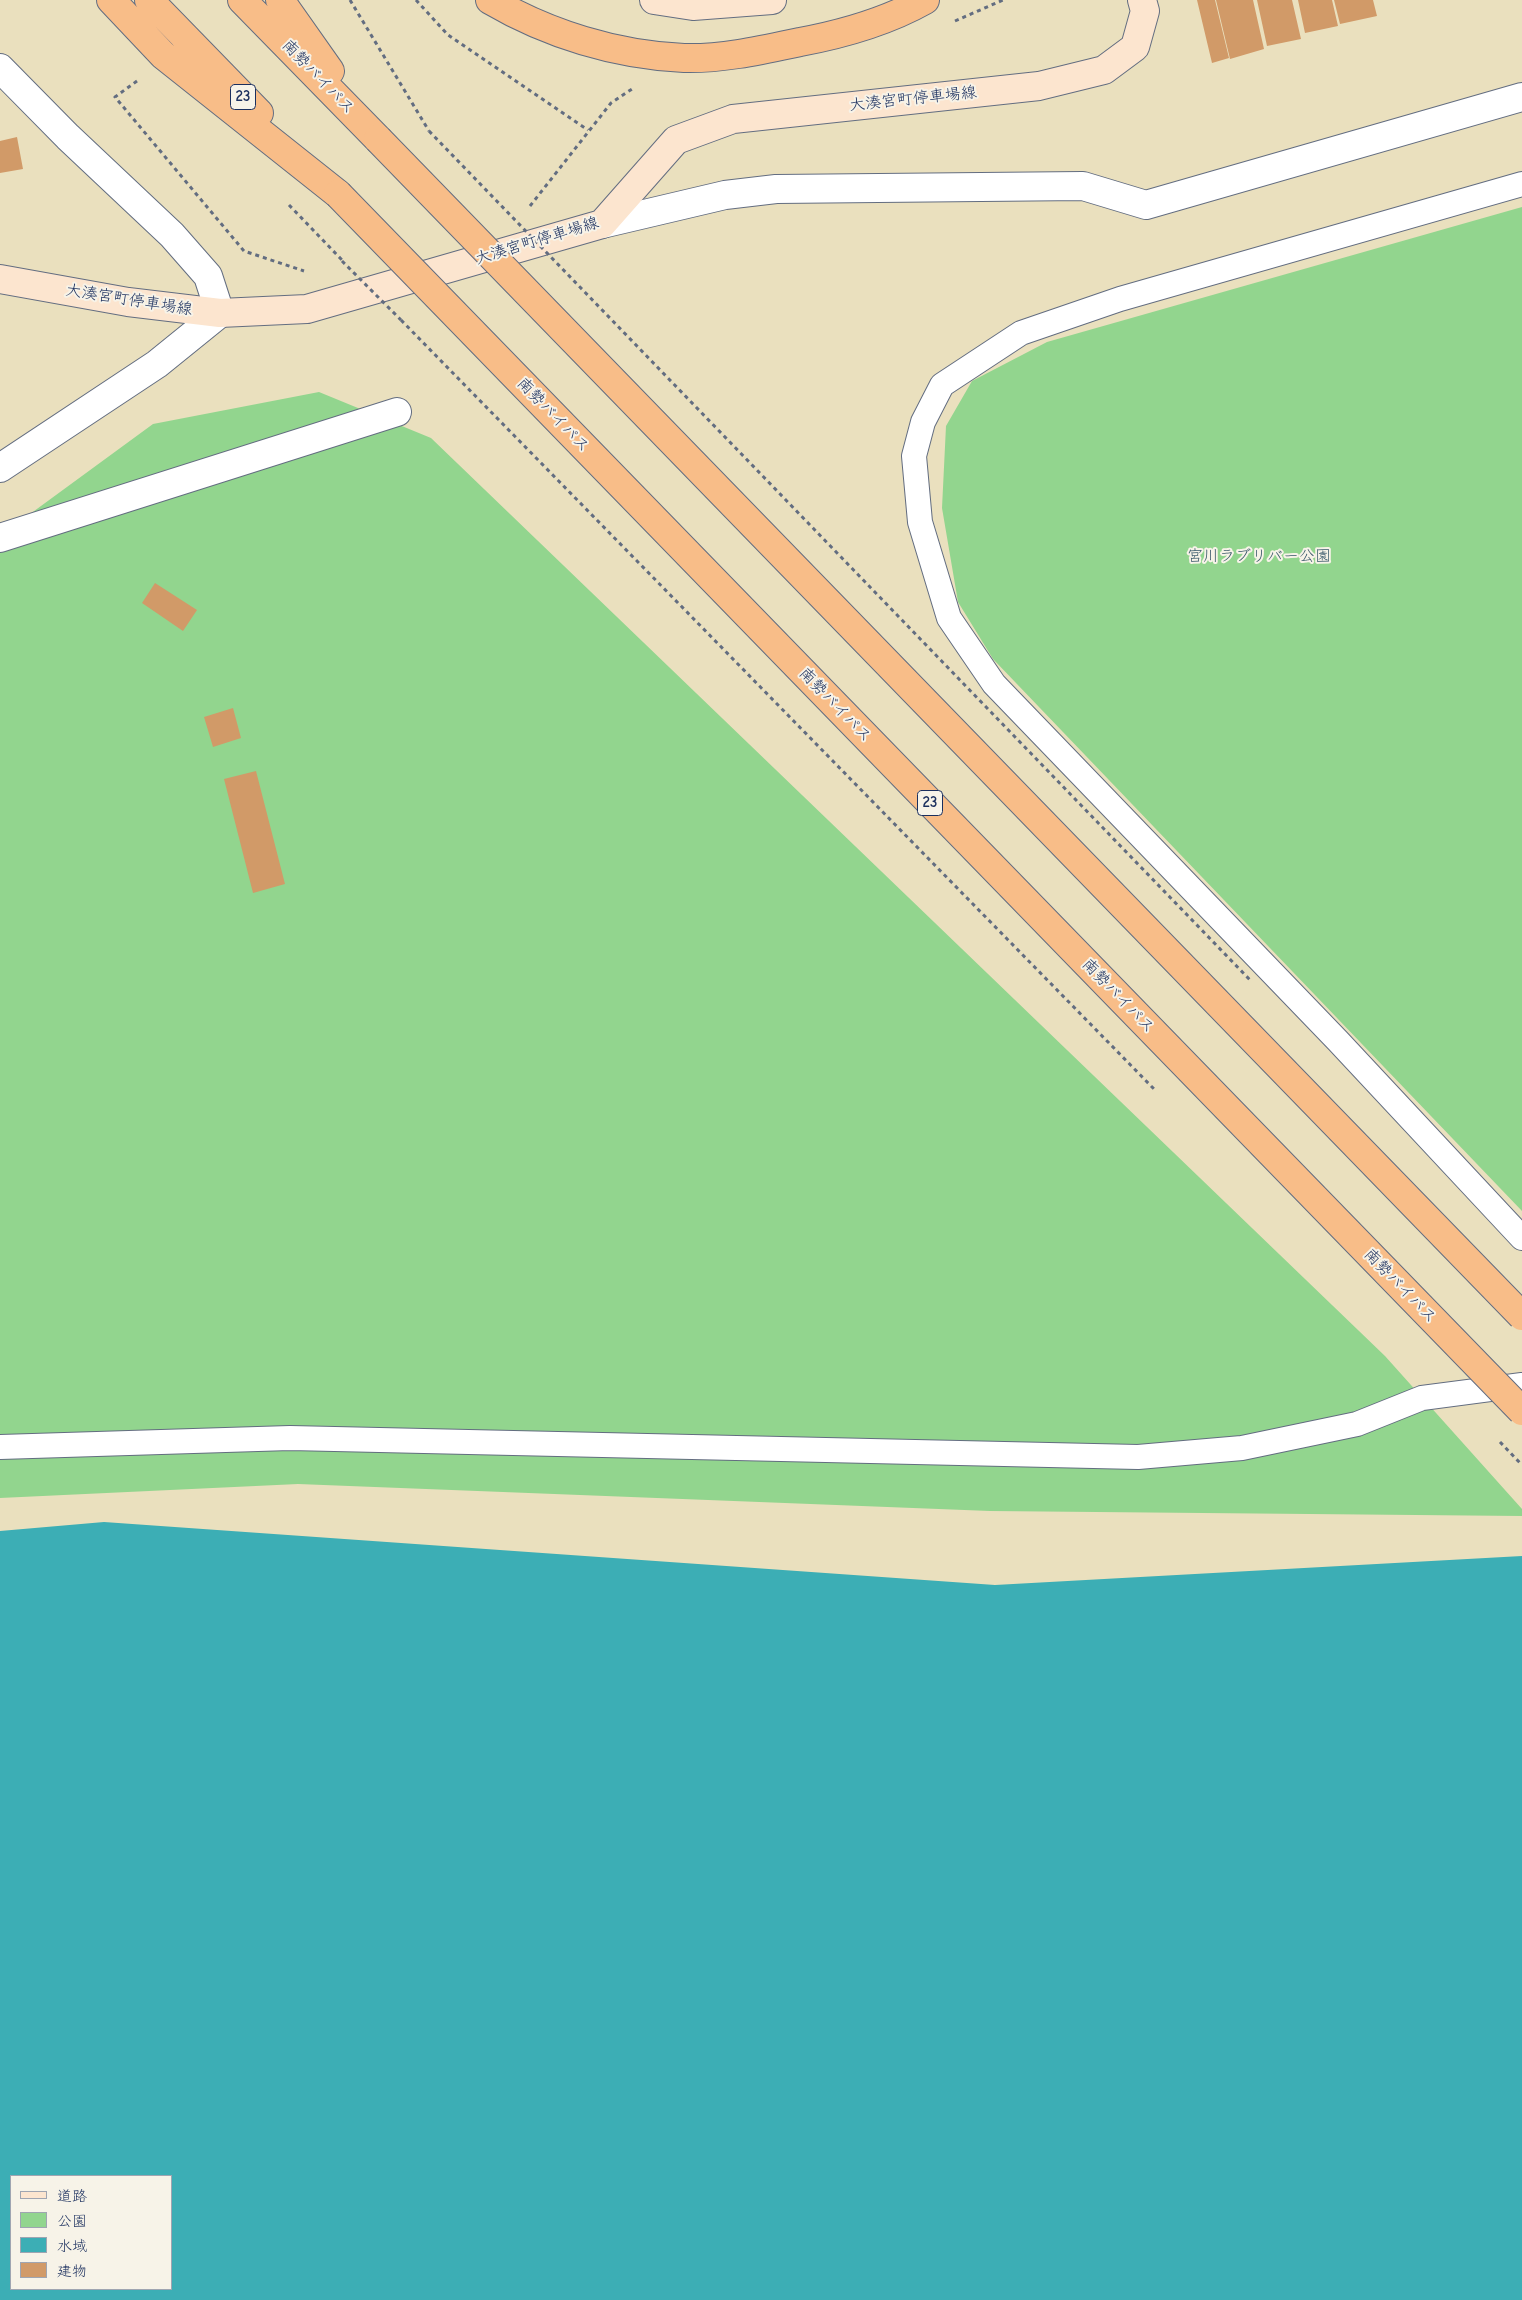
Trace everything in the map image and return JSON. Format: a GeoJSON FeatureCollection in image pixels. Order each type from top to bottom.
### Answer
{"type":"FeatureCollection","features":[{"type":"Feature","properties":{"kind":"highway"},"geometry":{"type":"LineString","coordinates":[[110,0],[163,56],[338,194]]}},
{"type":"Feature","properties":{"kind":"highway","name":"南勢バイパス"},"geometry":{"type":"LineString","coordinates":[[149,0],[1522,1411]]}},
{"type":"Feature","properties":{"kind":"highway","name":"南勢バイパス"},"geometry":{"type":"LineString","coordinates":[[242,0],[1522,1316]]}},
{"type":"Feature","properties":{"kind":"highway"},"geometry":{"type":"LineString","coordinates":[[280,0],[378,139]]}},
{"type":"Feature","properties":{"kind":"highway"},"geometry":{"type":"LineString","coordinates":[[490,0],[556,33],[626,51],[684,58],[740,55],[851,31],[925,0]]}},
{"type":"Feature","properties":{"kind":"main road"},"geometry":{"type":"LineString","coordinates":[[654,0],[693,6],[772,0]]}},
{"type":"Feature","properties":{"kind":"main road","name":"大湊宮町停車場線"},"geometry":{"type":"LineString","coordinates":[[0,278],[128,302],[220,313],[307,309],[602,224],[676,140],[733,119],[1039,86],[1104,70],[1135,47],[1145,12],[1142,0]]}},
{"type":"Feature","properties":{"kind":"street"},"geometry":{"type":"LineString","coordinates":[[0,68],[68,137],[172,234],[208,276],[220,313],[157,364],[0,468]]}},
{"type":"Feature","properties":{"kind":"street"},"geometry":{"type":"LineString","coordinates":[[602,224],[725,195],[776,189],[1083,186],[1146,205],[1522,97]]}},
{"type":"Feature","properties":{"kind":"street"},"geometry":{"type":"LineString","coordinates":[[0,538],[397,412]]}},
{"type":"Feature","properties":{"kind":"lane"},"geometry":{"type":"LineString","coordinates":[[1522,184],[1120,299],[1021,333],[942,385],[923,422],[914,456],[920,522],[949,618],[994,684],[1338,1041],[1522,1238]]}},
{"type":"Feature","properties":{"kind":"lane"},"geometry":{"type":"LineString","coordinates":[[0,1447],[290,1438],[1138,1457],[1242,1448],[1357,1424],[1422,1398],[1522,1386]]}},
{"type":"Feature","properties":{"kind":"path"},"geometry":{"type":"LineString","coordinates":[[350,0],[429,131],[1259,989]]}},
{"type":"Feature","properties":{"kind":"path"},"geometry":{"type":"LineString","coordinates":[[416,0],[448,35],[588,130]]}},
{"type":"Feature","properties":{"kind":"path"},"geometry":{"type":"LineString","coordinates":[[115,97],[244,251]]}},
{"type":"Feature","properties":{"kind":"path"},"geometry":{"type":"LineString","coordinates":[[342,261],[1160,1095]]}},
{"type":"Feature","properties":{"kind":"path"},"geometry":{"type":"LineString","coordinates":[[1496,1438],[1522,1465]]}},
{"type":"Feature","properties":{"kind":"green space","name":"宮川ラブリバー公園"},"geometry":{"type":"Polygon","coordinates":[[[1522,207],[1522,1211],[993,659],[958,602],[942,508],[946,426],[972,381],[1047,342],[1522,207]]]}},
{"type":"Feature","properties":{"kind":"green space"},"geometry":{"type":"Polygon","coordinates":[[[319,392],[431,438],[1385,1356],[1522,1509],[1522,1516],[990,1511],[298,1484],[0,1498],[0,536],[153,424],[319,392]]]}},
{"type":"Feature","properties":{"kind":"water"},"geometry":{"type":"Polygon","coordinates":[[[104,1522],[995,1585],[1522,1556],[1522,2300],[0,2300],[0,1531],[104,1522]]]}},
{"type":"Feature","properties":{"kind":"building"},"geometry":{"type":"Polygon","coordinates":[[[1197,0],[1215,0],[1229,58],[1212,63],[1197,0]]]}},
{"type":"Feature","properties":{"kind":"building"},"geometry":{"type":"Polygon","coordinates":[[[1216,0],[1253,0],[1264,49],[1230,59],[1216,0]]]}},
{"type":"Feature","properties":{"kind":"building"},"geometry":{"type":"Polygon","coordinates":[[[1257,0],[1292,0],[1301,39],[1267,46],[1257,0]]]}},
{"type":"Feature","properties":{"kind":"building"},"geometry":{"type":"Polygon","coordinates":[[[1298,0],[1332,0],[1338,26],[1305,33],[1298,0]]]}},
{"type":"Feature","properties":{"kind":"building"},"geometry":{"type":"Polygon","coordinates":[[[1334,0],[1373,0],[1377,16],[1340,24],[1334,0]]]}},
{"type":"Feature","properties":{"kind":"building"},"geometry":{"type":"Polygon","coordinates":[[[17,137],[23,169],[0,173],[0,141],[17,137]]]}},
{"type":"Feature","properties":{"kind":"building"},"geometry":{"type":"Polygon","coordinates":[[[155,583],[197,610],[183,631],[142,603],[155,583]]]}},
{"type":"Feature","properties":{"kind":"building"},"geometry":{"type":"Polygon","coordinates":[[[233,708],[241,738],[213,747],[204,717],[233,708]]]}},
{"type":"Feature","properties":{"kind":"building"},"geometry":{"type":"Polygon","coordinates":[[[256,771],[285,884],[253,893],[224,779],[256,771]]]}}]}
